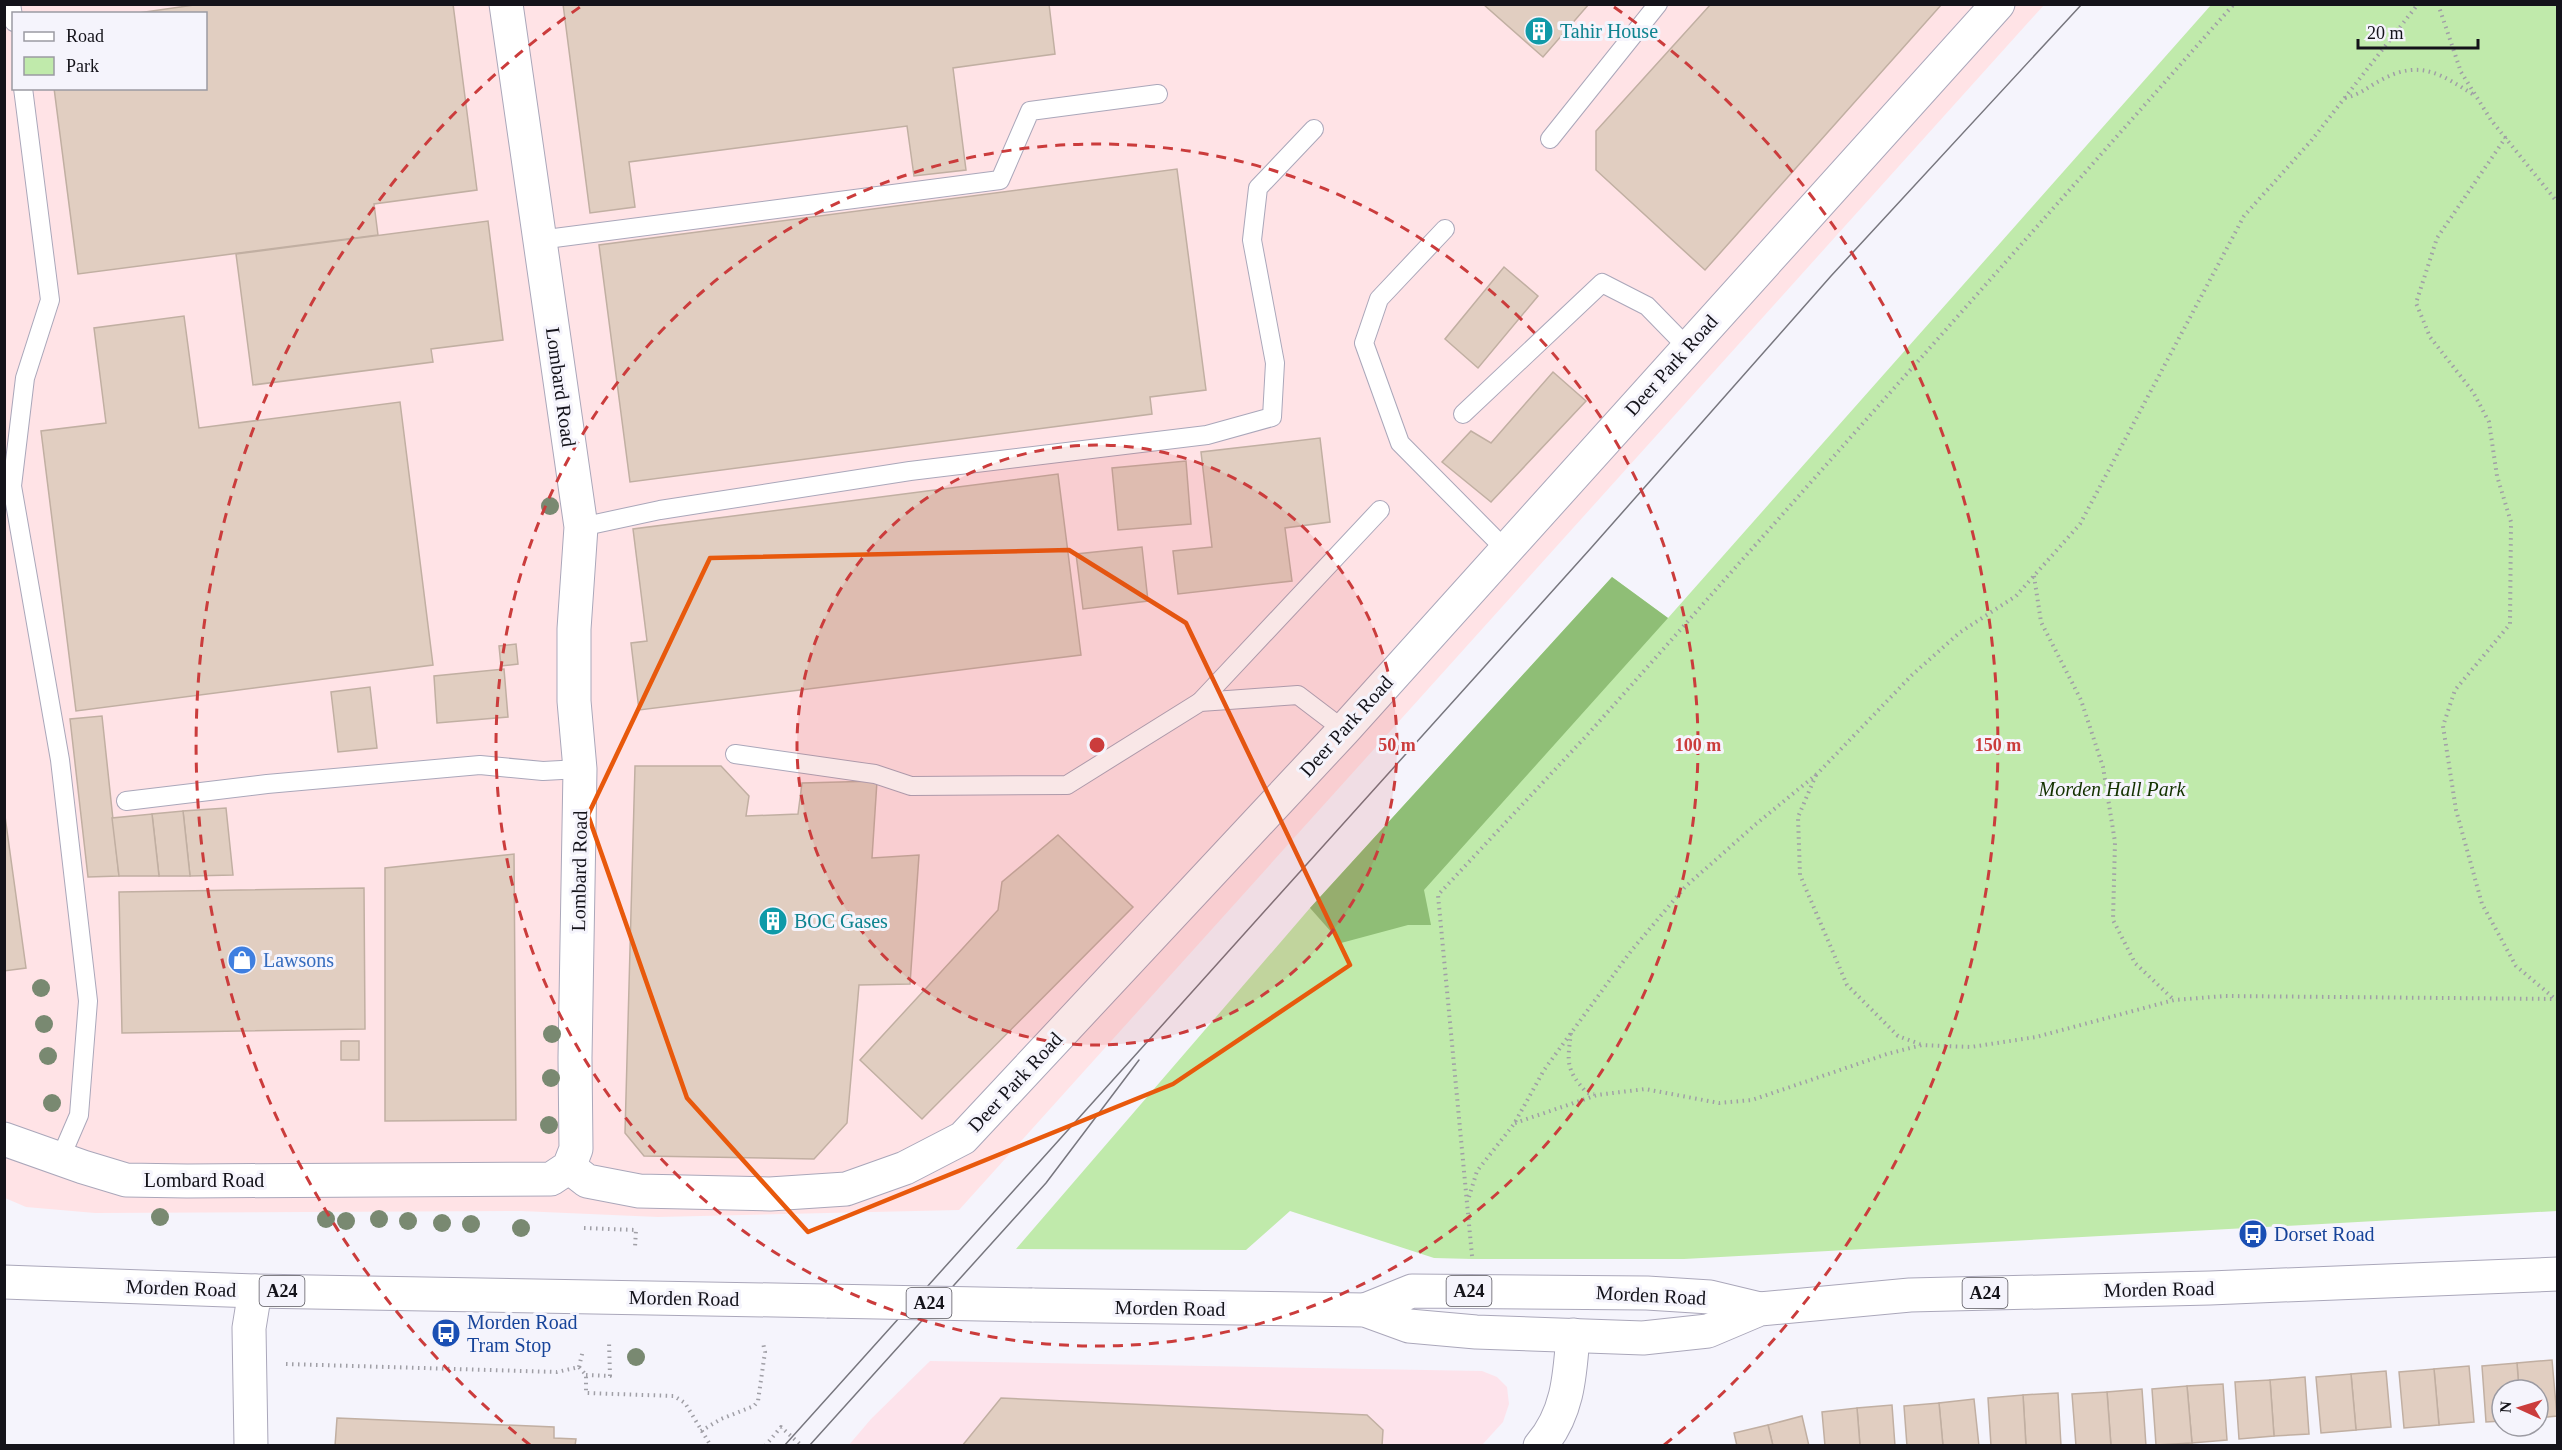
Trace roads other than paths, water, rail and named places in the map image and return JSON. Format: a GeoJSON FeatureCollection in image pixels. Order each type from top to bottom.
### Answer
{"type":"FeatureCollection","features":[{"type":"Feature","properties":{"kind":"main road","name":"Lombard Road"},"geometry":{"type":"LineString","coordinates":[[4,1139],[126,1179],[187,1181],[551,1179],[569,1167],[576,1149],[575,1058],[580,769],[574,701],[574,629],[581,527],[506,4]]}},
{"type":"Feature","properties":{"kind":"main road","name":"Deer Park Road"},"geometry":{"type":"LineString","coordinates":[[569,1167],[587,1181],[639,1191],[770,1194],[846,1189],[906,1168],[963,1138],[1344,729],[1998,4]]}},
{"type":"Feature","properties":{"kind":"main road","name":"Morden Road"},"geometry":{"type":"LineString","coordinates":[[4,1282],[255,1291],[1365,1310],[1409,1326],[1476,1332],[1643,1338],[1708,1331],[1760,1309],[1910,1295],[2210,1288],[2558,1274]]}},
{"type":"Feature","properties":{"kind":"main road"},"geometry":{"type":"LineString","coordinates":[[252,1446],[249,1328],[255,1291]]}},
{"type":"Feature","properties":{"kind":"main road","name":"Morden Road"},"geometry":{"type":"LineString","coordinates":[[1365,1310],[1412,1291],[1647,1293],[1710,1297],[1760,1309]]}},
{"type":"Feature","properties":{"kind":"main road"},"geometry":{"type":"LineString","coordinates":[[1540,1446],[1549,1436],[1561,1412],[1570,1381],[1573,1335]]}},
{"type":"Feature","properties":{"kind":"lane"},"geometry":{"type":"LineString","coordinates":[[1550,139],[1658,4]]}},
{"type":"Feature","properties":{"kind":"lane"},"geometry":{"type":"LineString","coordinates":[[23,90],[50,300],[25,378],[12,486],[60,760],[88,1001],[79,1115],[60,1159]]}},
{"type":"Feature","properties":{"kind":"lane"},"geometry":{"type":"LineString","coordinates":[[540,240],[1000,180],[1030,111],[1158,94]]}},
{"type":"Feature","properties":{"kind":"lane"},"geometry":{"type":"LineString","coordinates":[[581,527],[660,510],[899,473],[1207,435],[1272,417],[1275,363],[1252,240],[1258,188],[1314,129]]}},
{"type":"Feature","properties":{"kind":"lane"},"geometry":{"type":"LineString","coordinates":[[1445,229],[1379,299],[1365,343],[1400,443],[1506,550]]}},
{"type":"Feature","properties":{"kind":"lane"},"geometry":{"type":"LineString","coordinates":[[1463,414],[1602,283],[1647,306],[1687,347]]}},
{"type":"Feature","properties":{"kind":"lane"},"geometry":{"type":"LineString","coordinates":[[735,754],[875,774],[911,786],[1067,785],[1200,702],[1380,510]]}},
{"type":"Feature","properties":{"kind":"lane"},"geometry":{"type":"LineString","coordinates":[[1200,702],[1298,695],[1344,729]]}},
{"type":"Feature","properties":{"kind":"lane"},"geometry":{"type":"LineString","coordinates":[[126,801],[267,784],[480,765],[543,771],[580,769]]}},
{"type":"Feature","properties":{"kind":"tram line"},"geometry":{"type":"LineString","coordinates":[[784,1446],[1591,548],[1831,276],[2082,4]]}},
{"type":"Feature","properties":{"kind":"tram line"},"geometry":{"type":"LineString","coordinates":[[809,1446],[1046,1183],[1139,1060]]}},
{"type":"Feature","properties":{"kind":"place","name":"Tahir House"},"geometry":{"type":"Point","coordinates":[1539,31]}},
{"type":"Feature","properties":{"kind":"place","name":"BOC Gases"},"geometry":{"type":"Point","coordinates":[773,921]}},
{"type":"Feature","properties":{"kind":"place","name":"Lawsons"},"geometry":{"type":"Point","coordinates":[242,960]}},
{"type":"Feature","properties":{"kind":"place","name":"Dorset Road"},"geometry":{"type":"Point","coordinates":[2253,1234]}},
{"type":"Feature","properties":{"kind":"place","name":"Morden Road Tram Stop"},"geometry":{"type":"Point","coordinates":[446,1333]}},
{"type":"Feature","properties":{"kind":"park label","name":"Morden Hall Park"},"geometry":{"type":"Point","coordinates":[2112,789]}}]}
